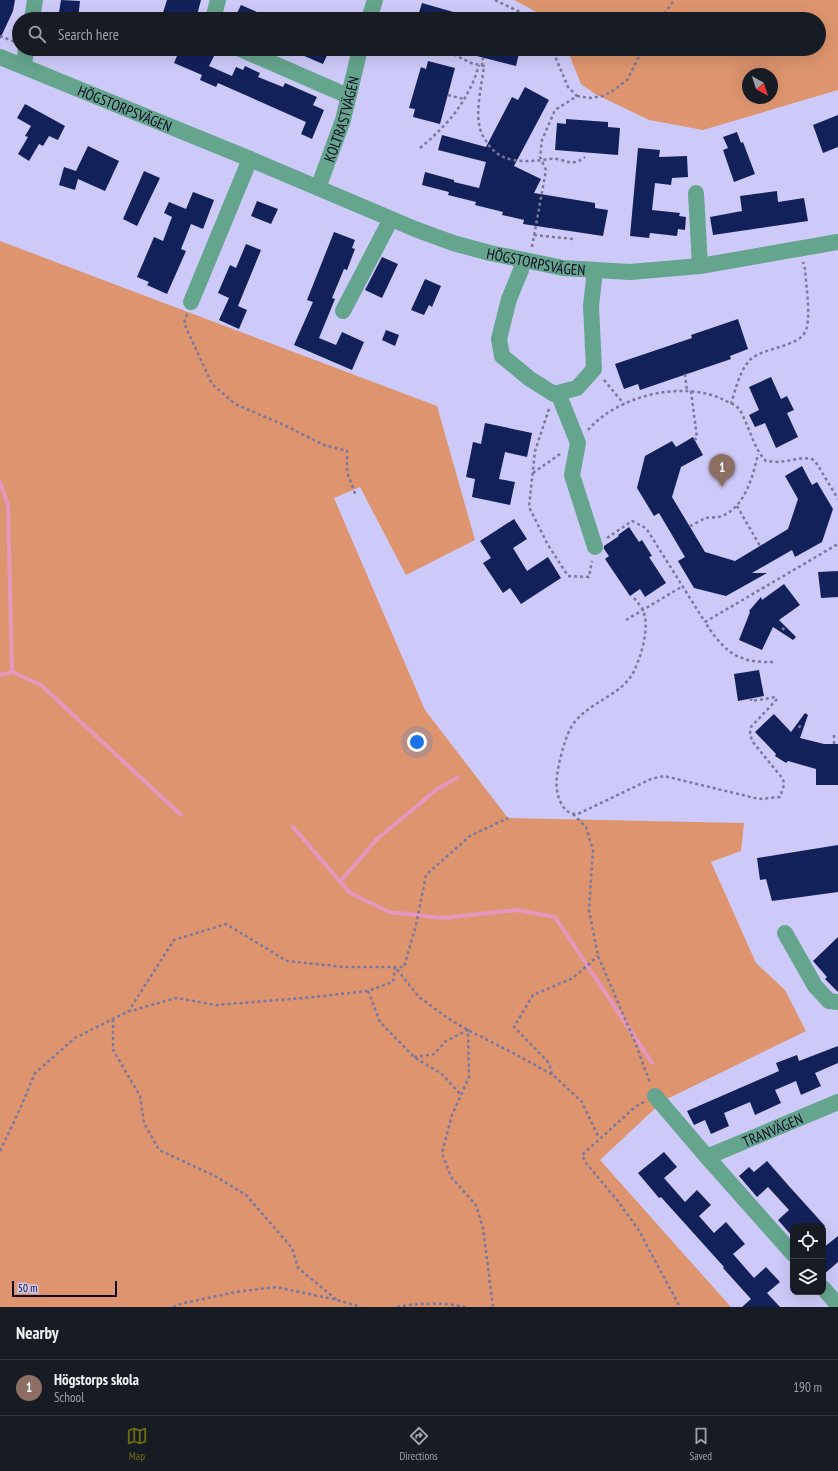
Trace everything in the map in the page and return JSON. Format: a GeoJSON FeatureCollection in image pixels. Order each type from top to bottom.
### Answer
{"type":"FeatureCollection","features":[{"type":"Feature","properties":{"kind":"street"},"geometry":{"type":"LineString","coordinates":[[33,12],[35,0]]}},
{"type":"Feature","properties":{"kind":"street"},"geometry":{"type":"LineString","coordinates":[[215,12],[218,0]]}},
{"type":"Feature","properties":{"kind":"street"},"geometry":{"type":"LineString","coordinates":[[371,12],[375,0]]}},
{"type":"Feature","properties":{"kind":"street"},"geometry":{"type":"LineString","coordinates":[[24,66],[25,56]]}},
{"type":"Feature","properties":{"kind":"street"},"geometry":{"type":"LineString","coordinates":[[256,56],[348,96]]}},
{"type":"Feature","properties":{"kind":"street","name":"KOLTRASTVÄGEN"},"geometry":{"type":"LineString","coordinates":[[318,188],[343,120],[358,56]]}},
{"type":"Feature","properties":{"kind":"street","name":"HÖGSTORPSVÄGEN"},"geometry":{"type":"LineString","coordinates":[[0,57],[250,159],[391,219],[453,243],[490,254],[563,268],[630,272],[700,266],[838,242]]}},
{"type":"Feature","properties":{"kind":"street"},"geometry":{"type":"LineString","coordinates":[[191,302],[250,159]]}},
{"type":"Feature","properties":{"kind":"street"},"geometry":{"type":"LineString","coordinates":[[696,193],[700,266]]}},
{"type":"Feature","properties":{"kind":"street"},"geometry":{"type":"LineString","coordinates":[[343,311],[391,219]]}},
{"type":"Feature","properties":{"kind":"street"},"geometry":{"type":"LineString","coordinates":[[526,261],[509,299],[499,339],[502,356],[530,379],[556,393],[578,443],[572,475],[595,547]]}},
{"type":"Feature","properties":{"kind":"street"},"geometry":{"type":"LineString","coordinates":[[556,393],[577,388],[594,369],[592,306],[595,270]]}},
{"type":"Feature","properties":{"kind":"street"},"geometry":{"type":"LineString","coordinates":[[784,933],[815,986],[829,1000],[838,1002]]}},
{"type":"Feature","properties":{"kind":"street"},"geometry":{"type":"LineString","coordinates":[[655,1096],[790,1251]]}},
{"type":"Feature","properties":{"kind":"street","name":"TRANVÄGEN"},"geometry":{"type":"LineString","coordinates":[[707,1157],[838,1102]]}},
{"type":"Feature","properties":{"kind":"street"},"geometry":{"type":"LineString","coordinates":[[826,1291],[838,1305]]}},
{"type":"Feature","properties":{"kind":"path"},"geometry":{"type":"LineString","coordinates":[[495,0],[520,12]]}},
{"type":"Feature","properties":{"kind":"path"},"geometry":{"type":"LineString","coordinates":[[665,12],[674,0]]}},
{"type":"Feature","properties":{"kind":"path"},"geometry":{"type":"LineString","coordinates":[[0,36],[12,41]]}},
{"type":"Feature","properties":{"kind":"path"},"geometry":{"type":"LineString","coordinates":[[456,56],[471,63],[484,66],[479,111],[480,127],[484,137],[499,155],[508,159],[522,162],[552,159],[570,163],[579,161],[585,157]]}},
{"type":"Feature","properties":{"kind":"path"},"geometry":{"type":"LineString","coordinates":[[555,56],[568,87],[577,96],[590,98],[603,96],[627,80],[639,56]]}},
{"type":"Feature","properties":{"kind":"path"},"geometry":{"type":"LineString","coordinates":[[420,148],[440,130],[464,99],[474,82],[483,58]]}},
{"type":"Feature","properties":{"kind":"path"},"geometry":{"type":"LineString","coordinates":[[448,95],[464,99]]}},
{"type":"Feature","properties":{"kind":"path"},"geometry":{"type":"LineString","coordinates":[[526,261],[534,235],[546,170],[540,157],[542,140],[555,110],[577,96]]}},
{"type":"Feature","properties":{"kind":"path"},"geometry":{"type":"LineString","coordinates":[[534,235],[573,238]]}},
{"type":"Feature","properties":{"kind":"path"},"geometry":{"type":"LineString","coordinates":[[731,404],[741,375],[750,360],[767,350],[800,339],[806,330],[808,317],[805,269],[802,258]]}},
{"type":"Feature","properties":{"kind":"path"},"geometry":{"type":"LineString","coordinates":[[191,302],[184,323],[212,384],[235,404],[284,425],[324,445],[348,452],[347,472],[356,496]]}},
{"type":"Feature","properties":{"kind":"path"},"geometry":{"type":"LineString","coordinates":[[594,369],[624,404]]}},
{"type":"Feature","properties":{"kind":"path"},"geometry":{"type":"LineString","coordinates":[[685,374],[687,391]]}},
{"type":"Feature","properties":{"kind":"path"},"geometry":{"type":"LineString","coordinates":[[533,473],[578,443],[594,423],[624,404],[653,393],[687,391],[714,396],[738,407],[751,433],[758,454],[766,461],[779,462],[804,458],[812,459],[817,464],[838,499]]}},
{"type":"Feature","properties":{"kind":"path"},"geometry":{"type":"LineString","coordinates":[[691,392],[697,438],[694,440]]}},
{"type":"Feature","properties":{"kind":"path"},"geometry":{"type":"LineString","coordinates":[[556,393],[535,451],[529,507],[548,545],[568,576],[589,577],[595,547],[632,521],[646,528],[705,622],[718,640],[726,648],[742,658],[757,662],[773,662]]}},
{"type":"Feature","properties":{"kind":"path"},"geometry":{"type":"LineString","coordinates":[[690,526],[706,518],[722,516],[737,506],[746,491],[758,454]]}},
{"type":"Feature","properties":{"kind":"path"},"geometry":{"type":"LineString","coordinates":[[737,506],[760,546]]}},
{"type":"Feature","properties":{"kind":"path"},"geometry":{"type":"LineString","coordinates":[[705,622],[838,544]]}},
{"type":"Feature","properties":{"kind":"path"},"geometry":{"type":"LineString","coordinates":[[626,620],[683,586]]}},
{"type":"Feature","properties":{"kind":"path"},"geometry":{"type":"LineString","coordinates":[[634,598],[643,610],[646,624],[643,641],[634,670],[625,684],[613,694],[584,712],[575,722],[566,737],[558,767],[556,787],[560,802],[568,813],[580,813],[651,779],[664,776],[760,799],[780,797],[784,785],[783,779],[752,741],[750,733],[751,727],[778,697],[751,701],[751,698]]}},
{"type":"Feature","properties":{"kind":"path"},"geometry":{"type":"LineString","coordinates":[[782,628],[786,631]]}},
{"type":"Feature","properties":{"kind":"path"},"geometry":{"type":"LineString","coordinates":[[799,728],[801,724]]}},
{"type":"Feature","properties":{"kind":"path"},"geometry":{"type":"LineString","coordinates":[[834,733],[834,744]]}},
{"type":"Feature","properties":{"kind":"path"},"geometry":{"type":"LineString","coordinates":[[573,814],[586,827],[594,850],[589,910],[598,956],[635,1042],[655,1096],[635,1107],[582,1155],[586,1163],[618,1200],[638,1229],[680,1307]]}},
{"type":"Feature","properties":{"kind":"path"},"geometry":{"type":"LineString","coordinates":[[127,1012],[174,940],[226,924],[288,961],[344,967],[404,967],[416,925],[426,875],[470,836],[508,818]]}},
{"type":"Feature","properties":{"kind":"path"},"geometry":{"type":"LineString","coordinates":[[552,1075],[549,1063],[514,1027],[533,995],[573,978],[598,956]]}},
{"type":"Feature","properties":{"kind":"path"},"geometry":{"type":"LineString","coordinates":[[0,1150],[20,1109],[35,1073],[75,1038],[127,1012],[176,998],[216,1005],[368,991],[393,982],[395,967]]}},
{"type":"Feature","properties":{"kind":"path"},"geometry":{"type":"LineString","coordinates":[[395,967],[419,997],[468,1030],[552,1075],[582,1102],[599,1138]]}},
{"type":"Feature","properties":{"kind":"path"},"geometry":{"type":"LineString","coordinates":[[368,991],[380,1022],[414,1057],[442,1074],[461,1095]]}},
{"type":"Feature","properties":{"kind":"path"},"geometry":{"type":"LineString","coordinates":[[113,1019],[113,1050],[140,1096],[144,1123],[158,1150],[215,1176],[246,1195],[292,1248],[298,1268],[338,1300]]}},
{"type":"Feature","properties":{"kind":"path"},"geometry":{"type":"LineString","coordinates":[[414,1057],[434,1054],[446,1041],[468,1030]]}},
{"type":"Feature","properties":{"kind":"path"},"geometry":{"type":"LineString","coordinates":[[468,1030],[469,1077],[452,1115],[442,1153],[451,1177],[476,1204],[483,1228],[493,1307]]}},
{"type":"Feature","properties":{"kind":"path"},"geometry":{"type":"LineString","coordinates":[[173,1307],[184,1303],[236,1292],[276,1287],[338,1300],[361,1307]]}},
{"type":"Feature","properties":{"kind":"path"},"geometry":{"type":"LineString","coordinates":[[397,1307],[450,1303],[465,1307]]}},
{"type":"Feature","properties":{"kind":"shaded area"},"geometry":{"type":"Polygon","coordinates":[[[514,0],[838,0],[838,90],[703,130],[649,120],[595,94],[581,84],[570,56],[826,56],[826,12],[536,12],[514,0]]]}},
{"type":"Feature","properties":{"kind":"shaded area"},"geometry":{"type":"Polygon","coordinates":[[[0,241],[437,406],[475,540],[406,575],[360,487],[334,498],[425,710],[508,818],[744,823],[741,851],[711,862],[756,963],[785,990],[806,1031],[663,1101],[600,1160],[731,1307],[0,1307],[0,241]]]}},
{"type":"Feature","properties":{"kind":"building"},"geometry":{"type":"Polygon","coordinates":[[[0,0],[15,0],[13,11],[0,39],[0,0]]]}},
{"type":"Feature","properties":{"kind":"building"},"geometry":{"type":"Polygon","coordinates":[[[61,0],[80,1],[79,12],[59,12],[61,0]]]}},
{"type":"Feature","properties":{"kind":"building"},"geometry":{"type":"Polygon","coordinates":[[[167,0],[201,0],[198,12],[163,12],[167,0]]]}},
{"type":"Feature","properties":{"kind":"building"},"geometry":{"type":"Polygon","coordinates":[[[422,3],[453,12],[419,12],[422,3]]]}},
{"type":"Feature","properties":{"kind":"building"},"geometry":{"type":"Polygon","coordinates":[[[241,5],[257,12],[238,12],[241,5]]]}},
{"type":"Feature","properties":{"kind":"building"},"geometry":{"type":"Polygon","coordinates":[[[177,56],[214,56],[209,66],[232,76],[236,67],[243,70],[245,66],[260,73],[258,77],[283,87],[285,83],[317,97],[313,105],[324,110],[312,139],[301,134],[306,122],[218,83],[216,87],[200,80],[202,75],[174,63],[177,56]]]}},
{"type":"Feature","properties":{"kind":"building"},"geometry":{"type":"Polygon","coordinates":[[[304,56],[327,56],[323,64],[304,56]]]}},
{"type":"Feature","properties":{"kind":"building"},"geometry":{"type":"Polygon","coordinates":[[[477,56],[518,56],[516,66],[477,56]]]}},
{"type":"Feature","properties":{"kind":"building"},"geometry":{"type":"Polygon","coordinates":[[[428,61],[455,68],[440,124],[413,117],[415,109],[409,108],[421,67],[426,69],[428,61]]]}},
{"type":"Feature","properties":{"kind":"building"},"geometry":{"type":"Polygon","coordinates":[[[525,87],[549,100],[514,166],[541,179],[534,193],[595,203],[595,208],[608,210],[603,236],[523,224],[524,220],[502,215],[503,212],[475,205],[476,202],[448,195],[449,192],[422,185],[425,172],[454,180],[454,182],[479,188],[486,162],[438,150],[442,135],[486,147],[512,97],[518,100],[525,87]]]}},
{"type":"Feature","properties":{"kind":"building"},"geometry":{"type":"Polygon","coordinates":[[[25,104],[65,126],[58,140],[49,136],[43,146],[39,144],[29,161],[18,154],[28,137],[25,136],[31,126],[17,118],[25,104]]]}},
{"type":"Feature","properties":{"kind":"building"},"geometry":{"type":"Polygon","coordinates":[[[838,115],[838,147],[823,153],[813,125],[838,115]]]}},
{"type":"Feature","properties":{"kind":"building"},"geometry":{"type":"Polygon","coordinates":[[[566,119],[608,122],[608,127],[620,128],[618,155],[555,150],[557,123],[566,124],[566,119]]]}},
{"type":"Feature","properties":{"kind":"building"},"geometry":{"type":"Polygon","coordinates":[[[737,132],[741,143],[743,142],[755,174],[734,182],[723,150],[728,148],[723,137],[737,132]]]}},
{"type":"Feature","properties":{"kind":"building"},"geometry":{"type":"Polygon","coordinates":[[[88,146],[119,161],[105,191],[78,179],[75,190],[59,185],[64,167],[76,171],[88,146]]]}},
{"type":"Feature","properties":{"kind":"building"},"geometry":{"type":"Polygon","coordinates":[[[638,148],[660,150],[659,157],[687,156],[688,177],[672,178],[671,185],[655,183],[652,210],[680,213],[679,216],[686,217],[685,230],[678,229],[677,236],[650,233],[649,238],[630,236],[638,148]]]}},
{"type":"Feature","properties":{"kind":"building"},"geometry":{"type":"Polygon","coordinates":[[[144,171],[160,178],[137,226],[123,219],[144,171]]]}},
{"type":"Feature","properties":{"kind":"building"},"geometry":{"type":"Polygon","coordinates":[[[777,191],[778,202],[804,198],[808,221],[713,235],[710,217],[742,211],[740,196],[777,191]]]}},
{"type":"Feature","properties":{"kind":"building"},"geometry":{"type":"Polygon","coordinates":[[[193,192],[214,200],[203,229],[191,224],[181,249],[186,251],[167,294],[147,285],[149,282],[137,277],[154,237],[163,241],[172,217],[164,213],[169,202],[186,209],[193,192]]]}},
{"type":"Feature","properties":{"kind":"building"},"geometry":{"type":"Polygon","coordinates":[[[257,201],[278,209],[271,224],[251,216],[257,201]]]}},
{"type":"Feature","properties":{"kind":"building"},"geometry":{"type":"Polygon","coordinates":[[[334,232],[355,240],[352,248],[355,249],[347,270],[344,269],[332,298],[335,299],[319,338],[336,345],[342,332],[364,342],[352,370],[294,345],[313,302],[307,300],[334,232]]]}},
{"type":"Feature","properties":{"kind":"building"},"geometry":{"type":"Polygon","coordinates":[[[246,244],[261,250],[238,306],[247,310],[239,329],[219,320],[229,298],[218,293],[230,265],[236,268],[246,244]]]}},
{"type":"Feature","properties":{"kind":"building"},"geometry":{"type":"Polygon","coordinates":[[[382,257],[398,264],[382,298],[365,290],[382,257]]]}},
{"type":"Feature","properties":{"kind":"building"},"geometry":{"type":"Polygon","coordinates":[[[425,279],[441,286],[432,307],[429,305],[424,315],[411,310],[425,279]]]}},
{"type":"Feature","properties":{"kind":"building"},"geometry":{"type":"Polygon","coordinates":[[[738,319],[748,349],[730,356],[731,359],[640,390],[638,384],[624,389],[615,364],[692,338],[691,335],[738,319]]]}},
{"type":"Feature","properties":{"kind":"building"},"geometry":{"type":"Polygon","coordinates":[[[386,330],[399,335],[395,346],[382,340],[386,330]]]}},
{"type":"Feature","properties":{"kind":"building"},"geometry":{"type":"Polygon","coordinates":[[[771,377],[781,399],[787,396],[794,410],[787,413],[798,437],[776,448],[765,423],[755,427],[749,415],[759,410],[749,387],[771,377]]]}},
{"type":"Feature","properties":{"kind":"building"},"geometry":{"type":"Polygon","coordinates":[[[485,423],[532,433],[527,457],[505,452],[499,479],[515,482],[510,505],[472,497],[475,479],[466,477],[473,442],[481,444],[485,423]]]}},
{"type":"Feature","properties":{"kind":"building"},"geometry":{"type":"Polygon","coordinates":[[[693,437],[703,455],[681,467],[672,497],[705,552],[735,561],[788,529],[798,499],[785,476],[802,466],[812,485],[817,482],[833,509],[822,542],[795,557],[792,550],[752,573],[767,573],[726,596],[694,588],[678,561],[685,557],[659,513],[654,516],[637,488],[645,456],[672,441],[676,447],[693,437]]]}},
{"type":"Feature","properties":{"kind":"building"},"geometry":{"type":"Polygon","coordinates":[[[514,519],[527,539],[513,548],[527,571],[548,557],[561,578],[521,604],[510,588],[503,593],[483,563],[491,558],[480,541],[514,519]]]}},
{"type":"Feature","properties":{"kind":"building"},"geometry":{"type":"Polygon","coordinates":[[[629,527],[639,542],[642,540],[652,556],[649,557],[666,583],[645,597],[640,589],[630,596],[605,559],[609,556],[604,549],[604,546],[629,527]]]}},
{"type":"Feature","properties":{"kind":"building"},"geometry":{"type":"Polygon","coordinates":[[[838,571],[838,597],[821,598],[818,572],[838,571]]]}},
{"type":"Feature","properties":{"kind":"building"},"geometry":{"type":"Polygon","coordinates":[[[784,584],[800,605],[779,620],[796,637],[793,640],[773,627],[762,650],[739,640],[750,612],[749,611],[761,597],[762,600],[784,584]]]}},
{"type":"Feature","properties":{"kind":"building"},"geometry":{"type":"Polygon","coordinates":[[[759,670],[764,696],[738,701],[734,674],[759,670]]]}},
{"type":"Feature","properties":{"kind":"building"},"geometry":{"type":"Polygon","coordinates":[[[805,713],[808,715],[800,738],[824,744],[838,744],[838,785],[816,785],[816,769],[788,761],[786,763],[775,756],[776,754],[755,732],[774,714],[791,732],[805,713]]]}},
{"type":"Feature","properties":{"kind":"building"},"geometry":{"type":"Polygon","coordinates":[[[838,845],[838,892],[772,901],[766,879],[760,880],[757,858],[838,845]]]}},
{"type":"Feature","properties":{"kind":"building"},"geometry":{"type":"Polygon","coordinates":[[[838,937],[838,992],[825,979],[827,977],[813,961],[838,937]]]}},
{"type":"Feature","properties":{"kind":"building"},"geometry":{"type":"Polygon","coordinates":[[[838,1046],[838,1063],[815,1073],[821,1086],[801,1095],[796,1081],[775,1090],[781,1103],[755,1115],[750,1102],[724,1113],[729,1126],[711,1134],[705,1120],[694,1125],[687,1111],[779,1071],[776,1063],[797,1055],[799,1061],[838,1046]]]}},
{"type":"Feature","properties":{"kind":"building"},"geometry":{"type":"Polygon","coordinates":[[[664,1152],[677,1167],[664,1178],[685,1202],[697,1190],[711,1205],[699,1216],[714,1233],[726,1222],[745,1244],[733,1254],[754,1278],[766,1267],[780,1282],[767,1293],[780,1307],[742,1307],[751,1299],[723,1268],[724,1267],[661,1197],[659,1198],[638,1173],[664,1152]]]}},
{"type":"Feature","properties":{"kind":"building"},"geometry":{"type":"Polygon","coordinates":[[[767,1161],[822,1223],[790,1223],[790,1234],[778,1220],[789,1210],[768,1187],[757,1197],[739,1176],[749,1167],[754,1172],[767,1161]]]}},
{"type":"Feature","properties":{"kind":"building"},"geometry":{"type":"Polygon","coordinates":[[[838,1236],[838,1262],[826,1272],[826,1259],[826,1246],[838,1236]]]}},
{"type":"Feature","properties":{"kind":"waterway"},"geometry":{"type":"LineString","coordinates":[[0,482],[8,505],[12,672]]}},
{"type":"Feature","properties":{"kind":"waterway"},"geometry":{"type":"LineString","coordinates":[[0,675],[12,672],[41,685],[181,815]]}},
{"type":"Feature","properties":{"kind":"waterway"},"geometry":{"type":"LineString","coordinates":[[340,882],[376,840],[436,790],[457,778]]}},
{"type":"Feature","properties":{"kind":"waterway"},"geometry":{"type":"LineString","coordinates":[[293,827],[350,893],[389,912],[443,918],[517,910],[555,917],[652,1063]]}},
{"type":"Feature","properties":{"kind":"place","name":"Högstorps skola"},"geometry":{"type":"Point","coordinates":[722,487]}}]}
